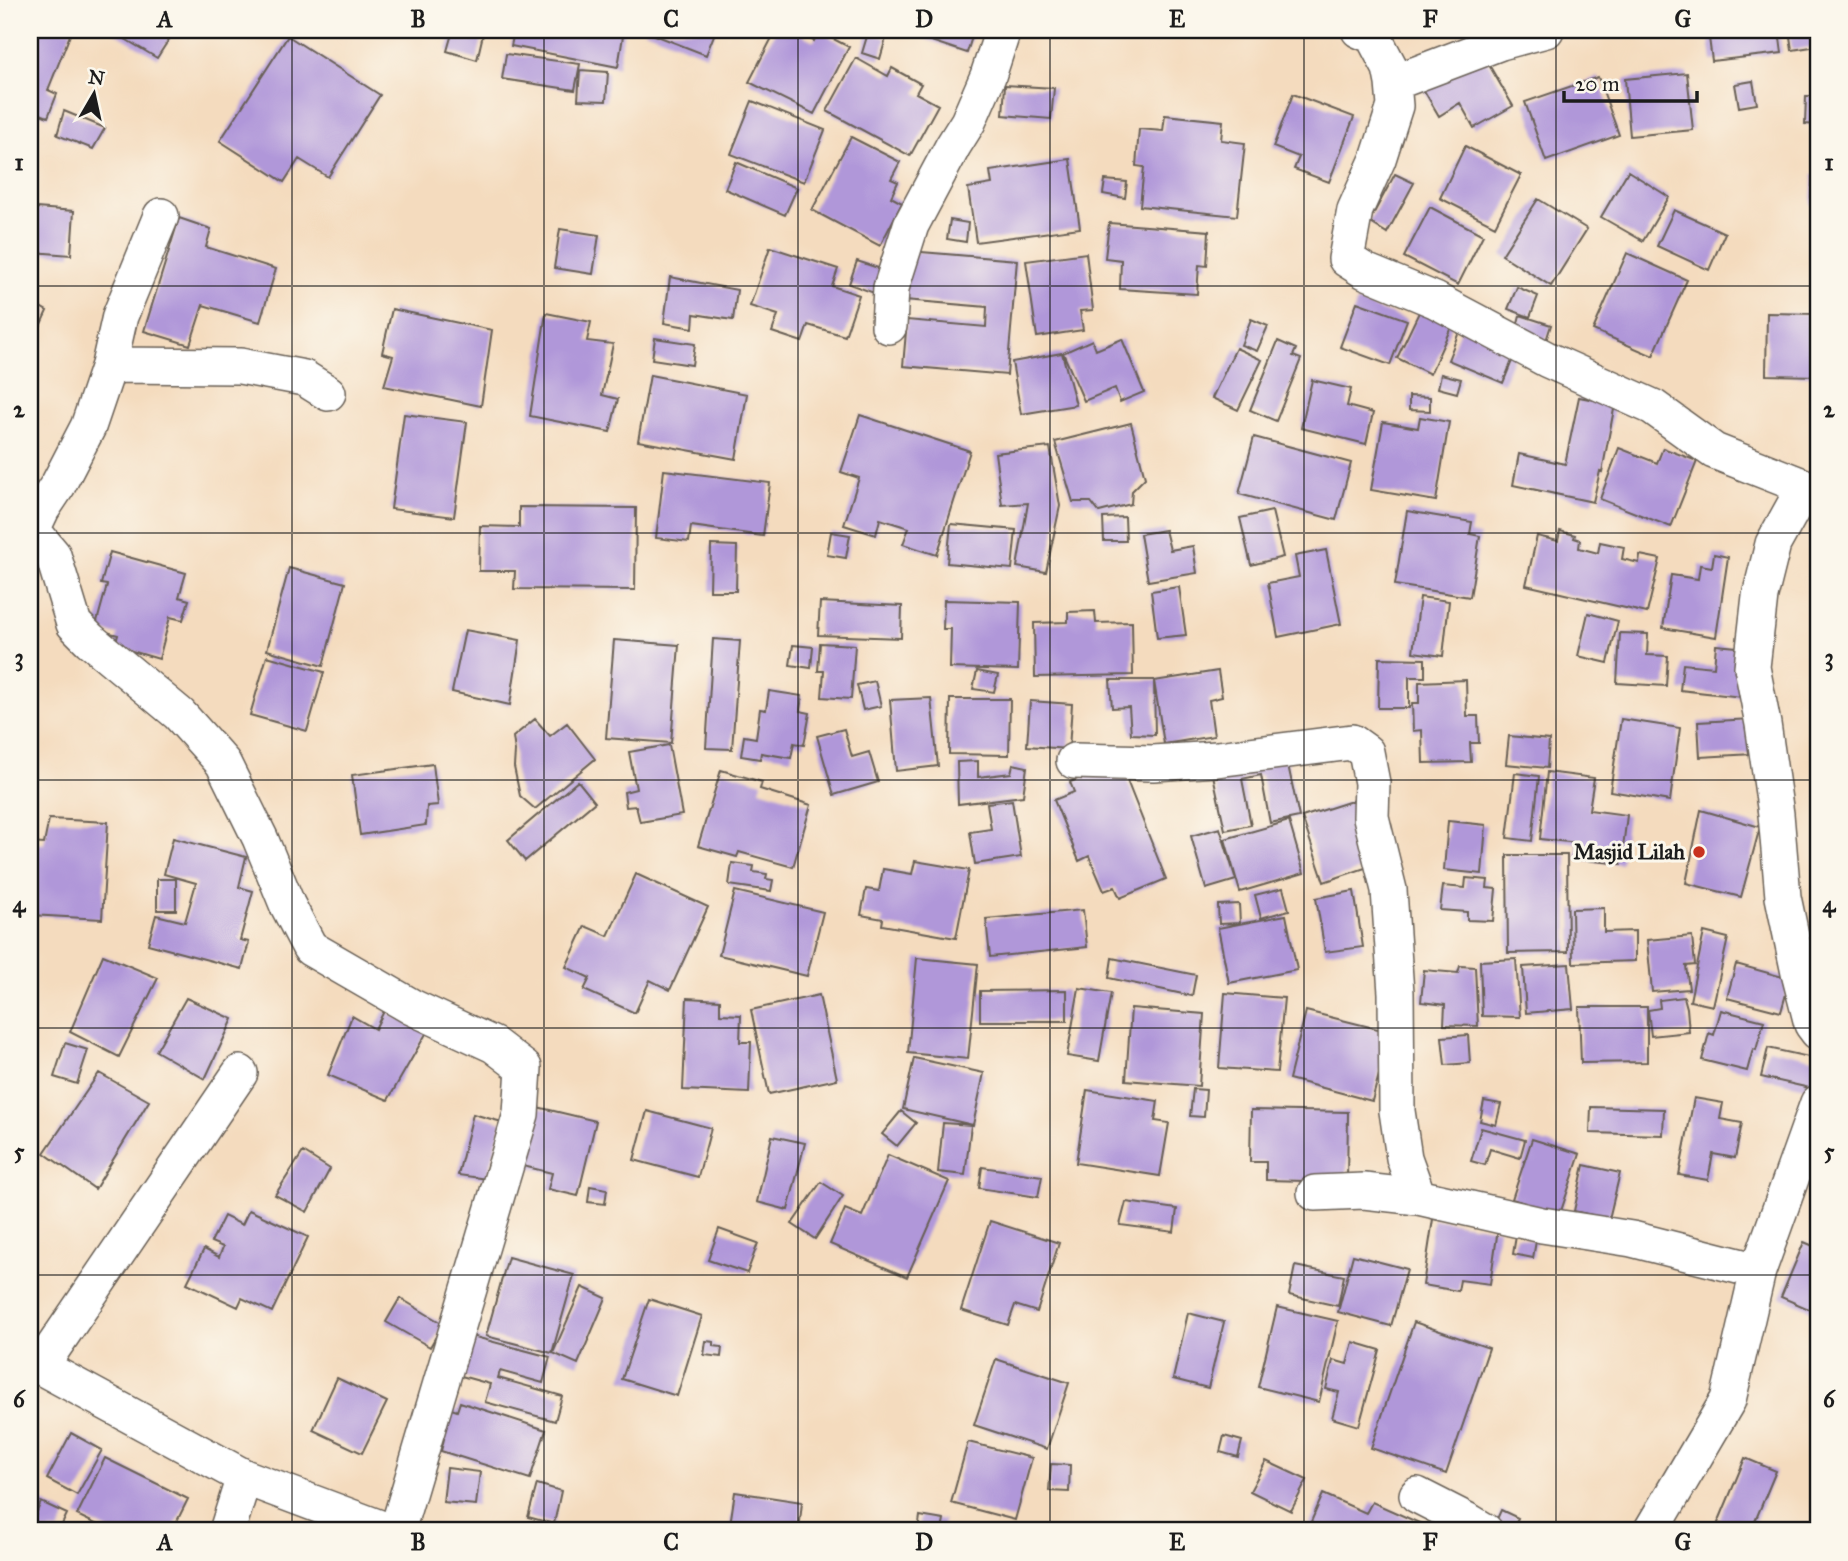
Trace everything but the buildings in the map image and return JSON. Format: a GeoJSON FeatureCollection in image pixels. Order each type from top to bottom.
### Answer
{"type":"FeatureCollection","features":[{"type":"Feature","properties":{"kind":"street"},"geometry":{"type":"LineString","coordinates":[[889,326],[891,288],[911,225],[968,122],[988,76],[1003,30]]}},
{"type":"Feature","properties":{"kind":"street"},"geometry":{"type":"LineString","coordinates":[[1359,30],[1373,36],[1390,68],[1395,106],[1378,159],[1355,211],[1346,260],[1365,271],[1435,300],[1548,360],[1653,407],[1714,451],[1811,490],[1773,544],[1760,596],[1752,667],[1776,814],[1783,897],[1802,986],[1812,1024],[1818,1032]]}},
{"type":"Feature","properties":{"kind":"street"},"geometry":{"type":"LineString","coordinates":[[1393,83],[1502,42],[1546,30]]}},
{"type":"Feature","properties":{"kind":"street"},"geometry":{"type":"LineString","coordinates":[[161,216],[120,316],[109,365],[88,427],[31,531],[53,555],[74,624],[179,714],[223,763],[310,948],[412,1007],[494,1045],[524,1068],[522,1114],[397,1531]]}},
{"type":"Feature","properties":{"kind":"street"},"geometry":{"type":"LineString","coordinates":[[109,365],[240,366],[304,378],[328,393]]}},
{"type":"Feature","properties":{"kind":"street"},"geometry":{"type":"LineString","coordinates":[[1074,761],[1153,764],[1352,742],[1366,752],[1371,783],[1371,817],[1389,890],[1396,993],[1396,1111],[1404,1158],[1418,1197]]}},
{"type":"Feature","properties":{"kind":"street"},"geometry":{"type":"LineString","coordinates":[[240,1073],[35,1364],[244,1477],[388,1531]]}},
{"type":"Feature","properties":{"kind":"street"},"geometry":{"type":"LineString","coordinates":[[1651,1531],[1728,1400],[1758,1271],[1818,1103]]}},
{"type":"Feature","properties":{"kind":"street"},"geometry":{"type":"LineString","coordinates":[[1315,1193],[1364,1191],[1418,1197],[1542,1225],[1632,1239],[1758,1271]]}},
{"type":"Feature","properties":{"kind":"street"},"geometry":{"type":"LineString","coordinates":[[227,1531],[244,1477]]}},
{"type":"Feature","properties":{"kind":"street"},"geometry":{"type":"LineString","coordinates":[[1417,1495],[1485,1531]]}},
{"type":"Feature","properties":{"kind":"place","name":"Masjid Lilah"},"geometry":{"type":"Point","coordinates":[1699,852]}}]}
